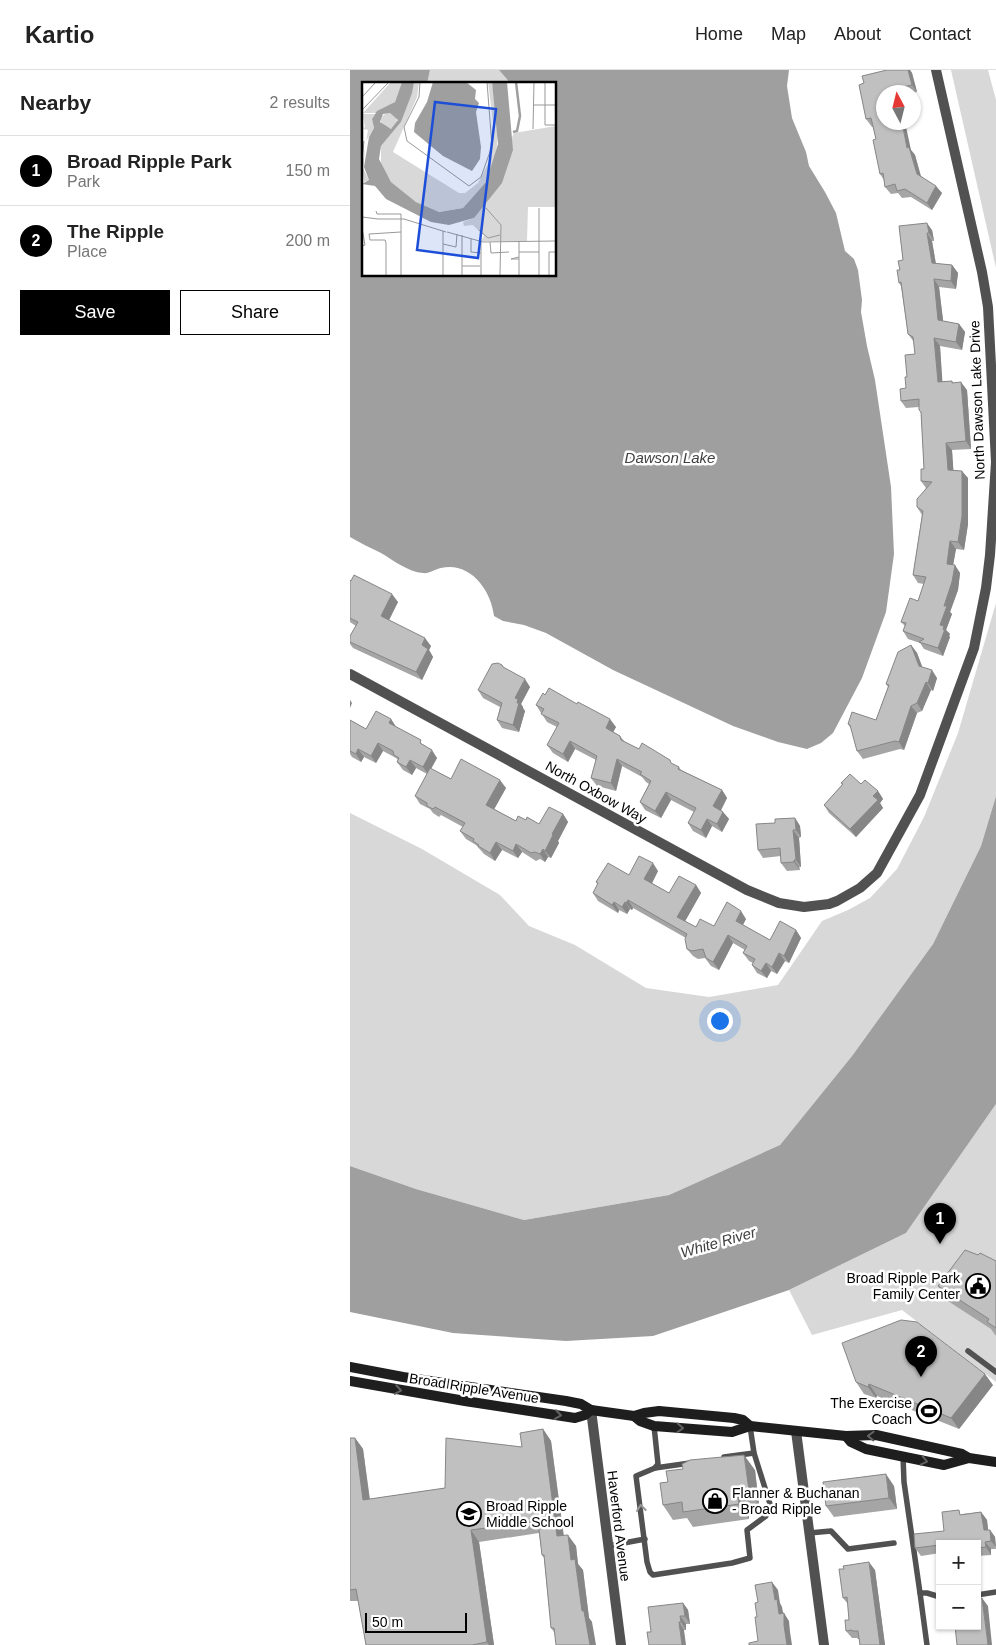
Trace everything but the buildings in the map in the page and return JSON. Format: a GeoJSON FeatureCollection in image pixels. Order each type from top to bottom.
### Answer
{"type":"FeatureCollection","features":[{"type":"Feature","properties":{"kind":"street","name":"North Dawson Lake Drive"},"geometry":{"type":"LineString","coordinates":[[837,901],[860,888],[877,873],[920,795],[974,648],[987,580],[996,462],[988,306],[936,70]]}},
{"type":"Feature","properties":{"kind":"street","name":"North Oxbow Way"},"geometry":{"type":"LineString","coordinates":[[350,674],[747,890],[779,903],[804,907],[837,901]]}},
{"type":"Feature","properties":{"kind":"street","name":"Broad Ripple Avenue"},"geometry":{"type":"LineString","coordinates":[[350,1367],[403,1377],[566,1401],[581,1404],[591,1410],[634,1416],[659,1411],[734,1418],[743,1420],[750,1426]]}},
{"type":"Feature","properties":{"kind":"street","name":"Broad Ripple Avenue"},"geometry":{"type":"LineString","coordinates":[[350,1381],[575,1418],[585,1415],[591,1410]]}},
{"type":"Feature","properties":{"kind":"street","name":"Haverford Avenue"},"geometry":{"type":"LineString","coordinates":[[591,1410],[621,1645]]}},
{"type":"Feature","properties":{"kind":"street","name":"Broad Ripple Avenue"},"geometry":{"type":"LineString","coordinates":[[634,1416],[640,1422],[654,1426],[732,1432],[750,1426],[846,1436],[884,1437],[962,1454],[970,1458],[996,1462]]}},
{"type":"Feature","properties":{"kind":"street"},"geometry":{"type":"LineString","coordinates":[[796,1431],[824,1645]]}},
{"type":"Feature","properties":{"kind":"street","name":"Broad Ripple Avenue"},"geometry":{"type":"LineString","coordinates":[[846,1436],[851,1442],[866,1448],[944,1465],[970,1458]]}},
{"type":"Feature","properties":{"kind":"lane"},"geometry":{"type":"LineString","coordinates":[[968,1351],[996,1372]]}},
{"type":"Feature","properties":{"kind":"lane"},"geometry":{"type":"LineString","coordinates":[[654,1426],[658,1464],[655,1468]]}},
{"type":"Feature","properties":{"kind":"lane"},"geometry":{"type":"LineString","coordinates":[[700,1461],[655,1468],[636,1476],[650,1572],[653,1575],[732,1563],[750,1558],[746,1530],[766,1516],[770,1504],[754,1453],[750,1426]]}},
{"type":"Feature","properties":{"kind":"lane"},"geometry":{"type":"LineString","coordinates":[[718,1458],[754,1453]]}},
{"type":"Feature","properties":{"kind":"lane"},"geometry":{"type":"LineString","coordinates":[[903,1456],[904,1482],[927,1645]]}},
{"type":"Feature","properties":{"kind":"lane"},"geometry":{"type":"LineString","coordinates":[[809,1533],[831,1530],[848,1549],[894,1543]]}},
{"type":"Feature","properties":{"kind":"lane"},"geometry":{"type":"LineString","coordinates":[[608,1546],[645,1539]]}},
{"type":"Feature","properties":{"kind":"lane"},"geometry":{"type":"LineString","coordinates":[[920,1592],[936,1595]]}},
{"type":"Feature","properties":{"kind":"lane"},"geometry":{"type":"LineString","coordinates":[[981,1594],[996,1592]]}},
{"type":"Feature","properties":{"kind":"shaded area"},"geometry":{"type":"Polygon","coordinates":[[[430,70],[499,70],[509,82],[427,82],[430,70]]]}},
{"type":"Feature","properties":{"kind":"shaded area"},"geometry":{"type":"Polygon","coordinates":[[[951,70],[988,70],[996,100],[996,268],[951,70]]]}},
{"type":"Feature","properties":{"kind":"shaded area"},"geometry":{"type":"Polygon","coordinates":[[[996,603],[996,796],[981,846],[933,944],[852,1056],[780,1145],[669,1195],[524,1220],[416,1189],[350,1166],[350,813],[422,849],[500,895],[529,926],[575,945],[646,988],[709,997],[778,985],[822,921],[870,898],[897,869],[924,817],[958,733],[996,603]]]}},
{"type":"Feature","properties":{"kind":"shaded area"},"geometry":{"type":"Polygon","coordinates":[[[996,1104],[996,1382],[902,1310],[812,1335],[789,1290],[906,1233],[996,1104]]]}},
{"type":"Feature","properties":{"kind":"water","name":"Dawson Lake"},"geometry":{"type":"Polygon","coordinates":[[[350,70],[430,70],[427,82],[362,82],[362,276],[556,276],[556,82],[509,82],[499,70],[789,70],[787,86],[792,118],[806,152],[809,166],[836,213],[845,251],[854,259],[858,270],[862,300],[861,312],[875,380],[891,487],[894,554],[886,612],[862,678],[833,733],[821,743],[807,749],[778,742],[733,726],[613,670],[546,633],[524,625],[503,621],[494,616],[489,597],[484,588],[470,573],[451,567],[428,573],[417,572],[406,568],[350,537],[350,70]]]}},
{"type":"Feature","properties":{"kind":"water","name":"White River"},"geometry":{"type":"Polygon","coordinates":[[[996,796],[996,1104],[906,1233],[789,1290],[653,1336],[566,1341],[453,1333],[350,1312],[350,1166],[416,1189],[524,1220],[669,1195],[780,1145],[852,1056],[933,944],[981,846],[996,796]]]}},
{"type":"Feature","properties":{"kind":"place","name":"Broad Ripple Park"},"geometry":{"type":"Point","coordinates":[940,1244]}},
{"type":"Feature","properties":{"kind":"place","name":"Broad Ripple Park Family Center"},"geometry":{"type":"Point","coordinates":[978,1286]}},
{"type":"Feature","properties":{"kind":"place","name":"The Ripple"},"geometry":{"type":"Point","coordinates":[921,1377]}},
{"type":"Feature","properties":{"kind":"place","name":"The Exercise Coach"},"geometry":{"type":"Point","coordinates":[929,1411]}},
{"type":"Feature","properties":{"kind":"place","name":"Flanner & Buchanan - Broad Ripple"},"geometry":{"type":"Point","coordinates":[715,1501]}},
{"type":"Feature","properties":{"kind":"place","name":"Broad Ripple Middle School"},"geometry":{"type":"Point","coordinates":[469,1514]}}]}
